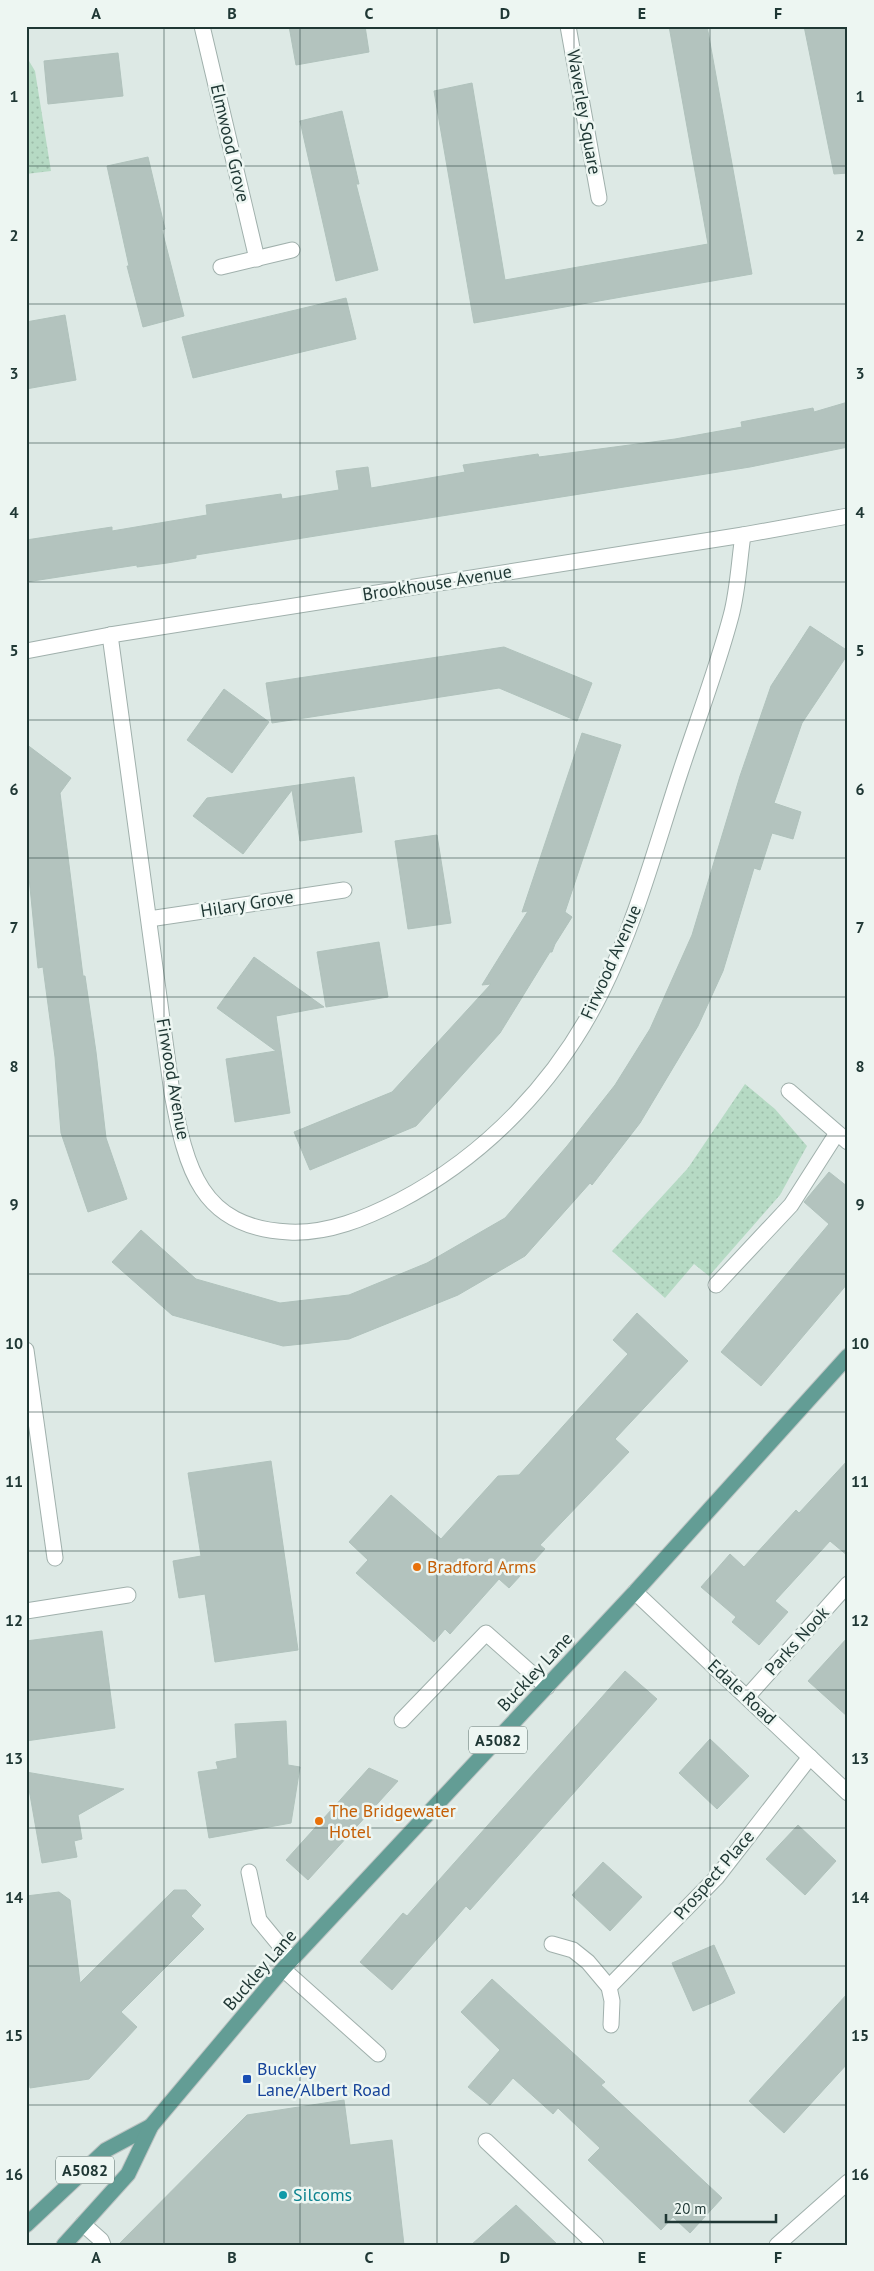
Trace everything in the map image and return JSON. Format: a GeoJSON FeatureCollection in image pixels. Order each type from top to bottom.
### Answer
{"type":"FeatureCollection","features":[{"type":"Feature","properties":{"kind":"main road","name":"Buckley Lane"},"geometry":{"type":"LineString","coordinates":[[64,2245],[128,2174],[151,2126],[288,1964],[635,1592],[848,1356]]}},
{"type":"Feature","properties":{"kind":"main road","name":"Buckley Lane"},"geometry":{"type":"LineString","coordinates":[[26,2225],[106,2150],[151,2126]]}},
{"type":"Feature","properties":{"kind":"street","name":"Elmwood Grove"},"geometry":{"type":"LineString","coordinates":[[202,26],[257,259]]}},
{"type":"Feature","properties":{"kind":"street","name":"Waverley Square"},"geometry":{"type":"LineString","coordinates":[[568,26],[599,198]]}},
{"type":"Feature","properties":{"kind":"street"},"geometry":{"type":"LineString","coordinates":[[221,267],[292,250]]}},
{"type":"Feature","properties":{"kind":"street","name":"Brookhouse Avenue"},"geometry":{"type":"LineString","coordinates":[[26,651],[110,635],[743,535],[848,516]]}},
{"type":"Feature","properties":{"kind":"street","name":"Firwood Avenue"},"geometry":{"type":"LineString","coordinates":[[110,635],[180,1131],[198,1181],[214,1206],[237,1221],[266,1231],[302,1233],[340,1226],[381,1210],[427,1186],[467,1159],[503,1126],[540,1087],[574,1041],[602,991],[635,911],[731,616],[743,535]]}},
{"type":"Feature","properties":{"kind":"street","name":"Hilary Grove"},"geometry":{"type":"LineString","coordinates":[[149,919],[344,890]]}},
{"type":"Feature","properties":{"kind":"street"},"geometry":{"type":"LineString","coordinates":[[716,1285],[790,1205],[842,1138],[789,1091]]}},
{"type":"Feature","properties":{"kind":"street"},"geometry":{"type":"LineString","coordinates":[[26,1350],[55,1558]]}},
{"type":"Feature","properties":{"kind":"street","name":"Parks Nook"},"geometry":{"type":"LineString","coordinates":[[747,1697],[848,1584]]}},
{"type":"Feature","properties":{"kind":"street","name":"Edale Road"},"geometry":{"type":"LineString","coordinates":[[635,1592],[848,1793]]}},
{"type":"Feature","properties":{"kind":"street"},"geometry":{"type":"LineString","coordinates":[[26,1611],[128,1595]]}},
{"type":"Feature","properties":{"kind":"street"},"geometry":{"type":"LineString","coordinates":[[402,1720],[486,1633],[547,1687]]}},
{"type":"Feature","properties":{"kind":"street","name":"Prospect Place"},"geometry":{"type":"LineString","coordinates":[[609,1987],[717,1877],[810,1757]]}},
{"type":"Feature","properties":{"kind":"street"},"geometry":{"type":"LineString","coordinates":[[248,1872],[259,1920],[288,1964],[378,2054]]}},
{"type":"Feature","properties":{"kind":"street"},"geometry":{"type":"LineString","coordinates":[[552,1944],[573,1950],[588,1962],[609,1987],[612,2000],[611,2025]]}},
{"type":"Feature","properties":{"kind":"street"},"geometry":{"type":"LineString","coordinates":[[486,2141],[596,2245]]}},
{"type":"Feature","properties":{"kind":"street"},"geometry":{"type":"LineString","coordinates":[[788,2241],[848,2182]]}},
{"type":"Feature","properties":{"kind":"street"},"geometry":{"type":"LineString","coordinates":[[83,2224],[101,2240],[103,2245]]}},
{"type":"Feature","properties":{"kind":"green space"},"geometry":{"type":"Polygon","coordinates":[[[26,56],[35,71],[51,171],[26,174],[26,56]]]}},
{"type":"Feature","properties":{"kind":"green space"},"geometry":{"type":"Polygon","coordinates":[[[745,1084],[775,1109],[807,1146],[780,1195],[709,1276],[694,1264],[665,1298],[612,1251],[688,1168],[745,1084]]]}},
{"type":"Feature","properties":{"kind":"building"},"geometry":{"type":"Polygon","coordinates":[[[289,26],[365,26],[369,52],[296,65],[289,26]]]}},
{"type":"Feature","properties":{"kind":"building"},"geometry":{"type":"Polygon","coordinates":[[[669,26],[707,26],[752,274],[474,323],[434,91],[472,83],[505,280],[708,244],[669,26]]]}},
{"type":"Feature","properties":{"kind":"building"},"geometry":{"type":"Polygon","coordinates":[[[804,26],[848,26],[848,173],[834,174],[804,26]]]}},
{"type":"Feature","properties":{"kind":"building"},"geometry":{"type":"Polygon","coordinates":[[[118,53],[123,96],[48,104],[44,61],[118,53]]]}},
{"type":"Feature","properties":{"kind":"building"},"geometry":{"type":"Polygon","coordinates":[[[342,111],[359,184],[356,184],[378,270],[336,281],[300,121],[342,111]]]}},
{"type":"Feature","properties":{"kind":"building"},"geometry":{"type":"Polygon","coordinates":[[[148,157],[165,229],[162,230],[184,316],[143,327],[127,266],[129,266],[107,166],[148,157]]]}},
{"type":"Feature","properties":{"kind":"building"},"geometry":{"type":"Polygon","coordinates":[[[346,298],[356,339],[193,378],[182,337],[346,298]]]}},
{"type":"Feature","properties":{"kind":"building"},"geometry":{"type":"Polygon","coordinates":[[[65,315],[76,380],[26,389],[26,322],[65,315]]]}},
{"type":"Feature","properties":{"kind":"building"},"geometry":{"type":"Polygon","coordinates":[[[848,402],[848,447],[750,467],[196,555],[196,558],[167,563],[137,567],[137,565],[26,582],[26,540],[112,527],[112,531],[207,515],[206,505],[281,494],[282,499],[339,490],[336,471],[368,467],[371,488],[465,472],[463,465],[538,454],[539,457],[675,439],[742,427],[741,422],[813,408],[814,412],[848,402]]]}},
{"type":"Feature","properties":{"kind":"building"},"geometry":{"type":"Polygon","coordinates":[[[810,626],[848,651],[848,654],[802,723],[774,803],[801,812],[793,839],[772,833],[760,870],[754,868],[723,971],[698,1026],[640,1123],[592,1185],[590,1183],[525,1256],[458,1295],[349,1339],[283,1346],[172,1315],[112,1262],[141,1230],[196,1279],[280,1303],[349,1295],[427,1263],[505,1218],[567,1146],[615,1085],[650,1029],[692,935],[740,776],[771,686],[810,626]]]}},
{"type":"Feature","properties":{"kind":"building"},"geometry":{"type":"Polygon","coordinates":[[[504,647],[592,683],[577,721],[499,688],[272,723],[266,683],[504,647]]]}},
{"type":"Feature","properties":{"kind":"building"},"geometry":{"type":"Polygon","coordinates":[[[224,689],[269,722],[232,773],[187,740],[224,689]]]}},
{"type":"Feature","properties":{"kind":"building"},"geometry":{"type":"Polygon","coordinates":[[[582,733],[621,745],[565,912],[572,917],[552,952],[550,952],[500,1033],[416,1126],[310,1170],[294,1132],[392,1092],[491,984],[482,985],[528,911],[522,912],[582,733]]]}},
{"type":"Feature","properties":{"kind":"building"},"geometry":{"type":"Polygon","coordinates":[[[26,744],[71,778],[60,793],[83,976],[85,976],[96,1052],[106,1138],[127,1199],[88,1212],[61,1133],[55,1057],[43,967],[38,968],[26,847],[26,744]]]}},
{"type":"Feature","properties":{"kind":"building"},"geometry":{"type":"Polygon","coordinates":[[[354,777],[362,832],[300,841],[292,790],[243,854],[193,816],[207,798],[354,777]]]}},
{"type":"Feature","properties":{"kind":"building"},"geometry":{"type":"Polygon","coordinates":[[[437,835],[451,923],[408,929],[395,841],[437,835]]]}},
{"type":"Feature","properties":{"kind":"building"},"geometry":{"type":"Polygon","coordinates":[[[379,942],[388,997],[326,1007],[317,952],[379,942]]]}},
{"type":"Feature","properties":{"kind":"building"},"geometry":{"type":"Polygon","coordinates":[[[254,957],[324,1007],[276,1016],[290,1113],[235,1122],[226,1059],[276,1051],[217,1008],[254,957]]]}},
{"type":"Feature","properties":{"kind":"building"},"geometry":{"type":"Polygon","coordinates":[[[829,1172],[848,1187],[848,1283],[761,1386],[721,1352],[829,1224],[804,1202],[829,1172]]]}},
{"type":"Feature","properties":{"kind":"building"},"geometry":{"type":"Polygon","coordinates":[[[637,1313],[688,1361],[615,1439],[629,1452],[540,1545],[545,1549],[509,1588],[499,1579],[450,1634],[445,1629],[434,1642],[356,1573],[368,1560],[349,1542],[391,1495],[441,1539],[498,1476],[519,1475],[628,1354],[613,1340],[637,1313]]]}},
{"type":"Feature","properties":{"kind":"building"},"geometry":{"type":"Polygon","coordinates":[[[848,1460],[848,1556],[830,1541],[775,1601],[788,1612],[759,1645],[732,1622],[736,1617],[701,1587],[730,1554],[744,1567],[796,1510],[799,1513],[848,1460]]]}},
{"type":"Feature","properties":{"kind":"building"},"geometry":{"type":"Polygon","coordinates":[[[271,1461],[298,1650],[215,1662],[205,1594],[179,1598],[173,1561],[201,1556],[188,1473],[271,1461]]]}},
{"type":"Feature","properties":{"kind":"building"},"geometry":{"type":"Polygon","coordinates":[[[102,1631],[115,1728],[26,1741],[26,1641],[102,1631]]]}},
{"type":"Feature","properties":{"kind":"building"},"geometry":{"type":"Polygon","coordinates":[[[848,1637],[848,1717],[808,1681],[848,1637]]]}},
{"type":"Feature","properties":{"kind":"building"},"geometry":{"type":"Polygon","coordinates":[[[625,1671],[657,1699],[470,1910],[466,1906],[392,1990],[360,1962],[403,1913],[407,1916],[625,1671]]]}},
{"type":"Feature","properties":{"kind":"building"},"geometry":{"type":"Polygon","coordinates":[[[286,1721],[288,1765],[300,1767],[291,1823],[209,1838],[198,1772],[218,1769],[216,1762],[237,1758],[235,1724],[286,1721]]]}},
{"type":"Feature","properties":{"kind":"building"},"geometry":{"type":"Polygon","coordinates":[[[710,1739],[749,1776],[717,1809],[679,1773],[710,1739]]]}},
{"type":"Feature","properties":{"kind":"building","name":"The Bridgewater Hotel"},"geometry":{"type":"Polygon","coordinates":[[[369,1768],[398,1781],[308,1880],[286,1860],[369,1768]]]}},
{"type":"Feature","properties":{"kind":"building"},"geometry":{"type":"Polygon","coordinates":[[[26,1772],[124,1789],[78,1815],[82,1839],[74,1841],[77,1857],[42,1863],[26,1772]]]}},
{"type":"Feature","properties":{"kind":"building"},"geometry":{"type":"Polygon","coordinates":[[[798,1825],[836,1861],[805,1895],[766,1859],[798,1825]]]}},
{"type":"Feature","properties":{"kind":"building"},"geometry":{"type":"Polygon","coordinates":[[[603,1862],[642,1897],[610,1931],[572,1895],[603,1862]]]}},
{"type":"Feature","properties":{"kind":"building"},"geometry":{"type":"Polygon","coordinates":[[[174,1890],[186,1890],[201,1905],[191,1916],[204,1929],[121,2012],[137,2027],[89,2079],[30,2088],[26,2059],[26,1896],[59,1892],[70,1900],[80,1983],[174,1890]]]}},
{"type":"Feature","properties":{"kind":"building"},"geometry":{"type":"Polygon","coordinates":[[[714,1945],[735,1993],[693,2011],[672,1963],[714,1945]]]}},
{"type":"Feature","properties":{"kind":"building"},"geometry":{"type":"Polygon","coordinates":[[[492,1979],[605,2082],[601,2085],[722,2198],[690,2233],[673,2217],[661,2230],[588,2160],[600,2148],[558,2108],[553,2114],[513,2078],[490,2105],[468,2087],[500,2050],[461,2012],[492,1979]]]}},
{"type":"Feature","properties":{"kind":"building"},"geometry":{"type":"Polygon","coordinates":[[[848,1993],[848,2063],[784,2133],[749,2101],[848,1993]]]}},
{"type":"Feature","properties":{"kind":"building","name":"Silcoms"},"geometry":{"type":"Polygon","coordinates":[[[344,2100],[350,2145],[392,2140],[404,2245],[118,2245],[247,2115],[344,2100]]]}},
{"type":"Feature","properties":{"kind":"building"},"geometry":{"type":"Polygon","coordinates":[[[516,2205],[558,2245],[471,2245],[516,2205]]]}},
{"type":"Feature","properties":{"kind":"place","name":"Bradford Arms"},"geometry":{"type":"Point","coordinates":[417,1567]}},
{"type":"Feature","properties":{"kind":"place","name":"The Bridgewater Hotel"},"geometry":{"type":"Point","coordinates":[319,1821]}},
{"type":"Feature","properties":{"kind":"place","name":"Buckley Lane/Albert Road"},"geometry":{"type":"Point","coordinates":[247,2079]}},
{"type":"Feature","properties":{"kind":"place","name":"Silcoms"},"geometry":{"type":"Point","coordinates":[283,2195]}}]}
